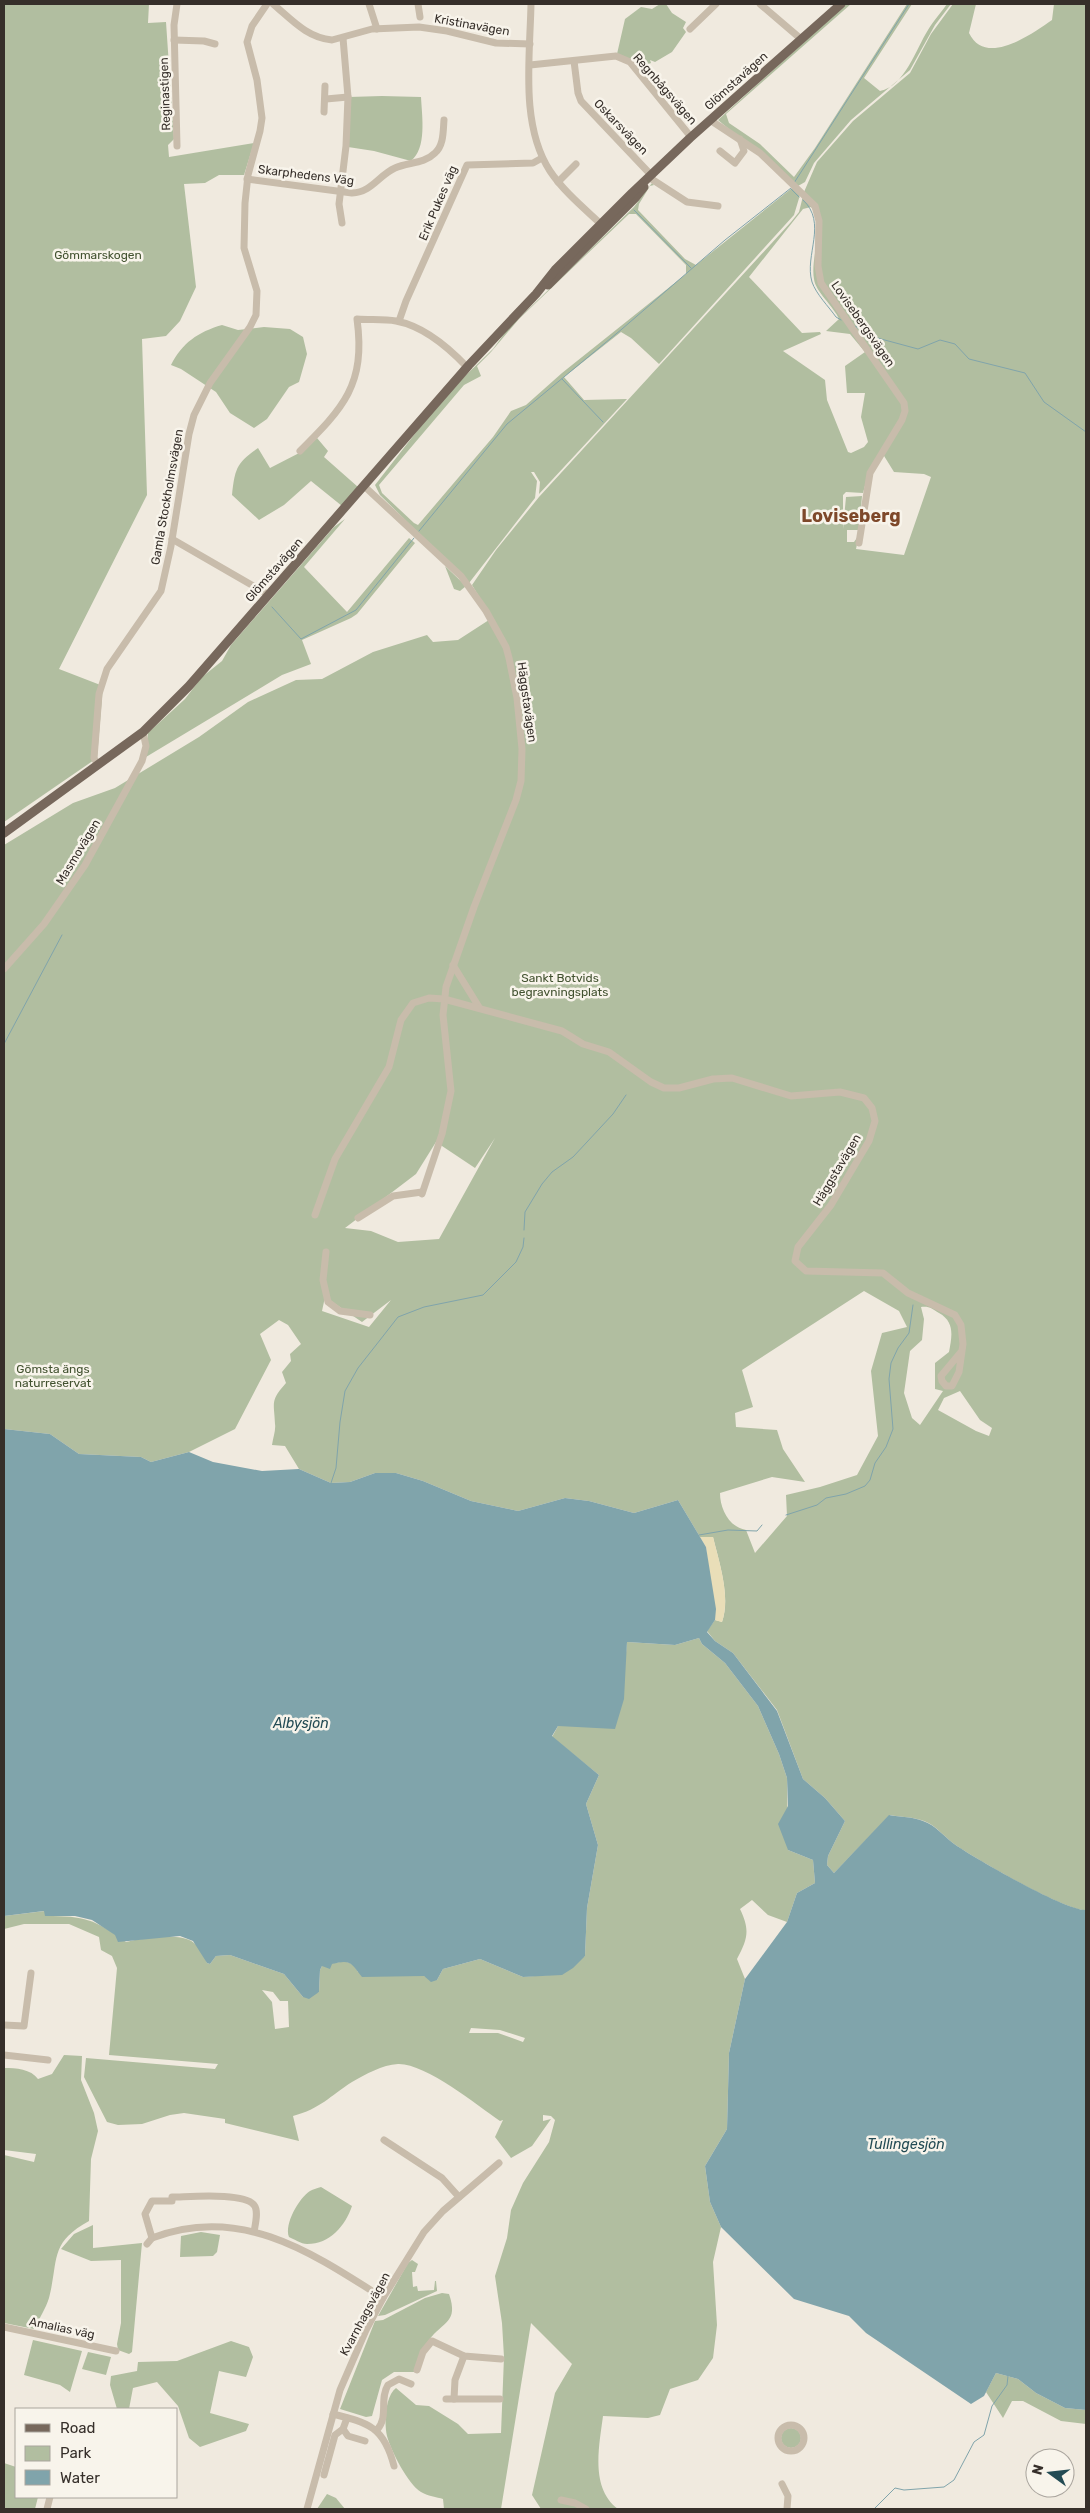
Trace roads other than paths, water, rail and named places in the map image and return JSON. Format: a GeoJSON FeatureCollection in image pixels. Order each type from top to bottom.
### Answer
{"type":"FeatureCollection","features":[{"type":"Feature","properties":{"kind":"main road","name":"Glömstavägen"},"geometry":{"type":"LineString","coordinates":[[4,833],[143,732],[189,686],[467,367],[536,294],[555,270],[603,226],[710,120],[841,4]]}},
{"type":"Feature","properties":{"kind":"street","name":"Reginastigen"},"geometry":{"type":"LineString","coordinates":[[177,4],[174,40],[177,146]]}},
{"type":"Feature","properties":{"kind":"street","name":"Gamla Stockholmsvägen"},"geometry":{"type":"LineString","coordinates":[[98,765],[94,758],[99,694],[103,678],[109,663],[158,596],[172,538],[192,422],[210,383],[250,327],[256,315],[257,291],[244,248],[247,179],[262,118],[259,88],[248,52],[247,39],[253,24],[266,4]]}},
{"type":"Feature","properties":{"kind":"street","name":"Kristinavägen"},"geometry":{"type":"LineString","coordinates":[[273,4],[316,38],[332,40],[377,29],[432,28],[496,43],[530,44]]}},
{"type":"Feature","properties":{"kind":"street"},"geometry":{"type":"LineString","coordinates":[[369,4],[377,29]]}},
{"type":"Feature","properties":{"kind":"street"},"geometry":{"type":"LineString","coordinates":[[418,4],[420,17]]}},
{"type":"Feature","properties":{"kind":"street"},"geometry":{"type":"LineString","coordinates":[[531,4],[530,65],[532,122],[542,158],[558,182],[603,226]]}},
{"type":"Feature","properties":{"kind":"street"},"geometry":{"type":"LineString","coordinates":[[690,29],[716,4]]}},
{"type":"Feature","properties":{"kind":"street"},"geometry":{"type":"LineString","coordinates":[[760,4],[801,39]]}},
{"type":"Feature","properties":{"kind":"street"},"geometry":{"type":"LineString","coordinates":[[342,223],[339,212],[346,146],[348,97],[343,38]]}},
{"type":"Feature","properties":{"kind":"street","name":"Reginastigen"},"geometry":{"type":"LineString","coordinates":[[174,40],[215,44]]}},
{"type":"Feature","properties":{"kind":"street","name":"Regnbågsvägen"},"geometry":{"type":"LineString","coordinates":[[530,65],[616,56],[625,59],[692,137]]}},
{"type":"Feature","properties":{"kind":"street","name":"Oskarsvägen"},"geometry":{"type":"LineString","coordinates":[[574,61],[578,93],[581,101],[651,177],[687,202],[718,206]]}},
{"type":"Feature","properties":{"kind":"street"},"geometry":{"type":"LineString","coordinates":[[324,112],[325,86]]}},
{"type":"Feature","properties":{"kind":"street"},"geometry":{"type":"LineString","coordinates":[[326,99],[348,97]]}},
{"type":"Feature","properties":{"kind":"street","name":"Skarphedens Väg"},"geometry":{"type":"LineString","coordinates":[[247,179],[341,192],[362,192],[396,168],[430,157],[440,146],[444,120]]}},
{"type":"Feature","properties":{"kind":"street","name":"Lovisebergsvägen"},"geometry":{"type":"LineString","coordinates":[[710,120],[760,153],[815,206],[819,221],[818,266],[821,283],[904,403],[905,411],[902,420],[870,473],[860,543]]}},
{"type":"Feature","properties":{"kind":"street"},"geometry":{"type":"LineString","coordinates":[[720,151],[735,163],[744,151],[738,137]]}},
{"type":"Feature","properties":{"kind":"street","name":"Erik Pukes väg"},"geometry":{"type":"LineString","coordinates":[[399,321],[466,165],[533,163],[542,158]]}},
{"type":"Feature","properties":{"kind":"street"},"geometry":{"type":"LineString","coordinates":[[558,182],[576,164]]}},
{"type":"Feature","properties":{"kind":"street"},"geometry":{"type":"LineString","coordinates":[[300,451],[340,410],[351,390],[359,352],[358,319],[399,321],[440,341],[467,367]]}},
{"type":"Feature","properties":{"kind":"street","name":"Häggstavägen"},"geometry":{"type":"LineString","coordinates":[[358,1218],[393,1196],[422,1193],[442,1134],[451,1090],[443,1015],[444,999],[453,965],[516,800],[521,781],[522,749],[514,677],[501,638],[465,581],[364,486]]}},
{"type":"Feature","properties":{"kind":"street"},"geometry":{"type":"LineString","coordinates":[[172,538],[270,595]]}},
{"type":"Feature","properties":{"kind":"street","name":"Masmovägen"},"geometry":{"type":"LineString","coordinates":[[4,969],[44,924],[85,866],[140,763],[146,748],[143,732]]}},
{"type":"Feature","properties":{"kind":"street"},"geometry":{"type":"LineString","coordinates":[[453,965],[479,1007]]}},
{"type":"Feature","properties":{"kind":"street"},"geometry":{"type":"LineString","coordinates":[[315,1215],[335,1159],[389,1067],[401,1020],[413,1003],[429,998],[444,999]]}},
{"type":"Feature","properties":{"kind":"street","name":"Häggstavägen"},"geometry":{"type":"LineString","coordinates":[[444,999],[562,1031],[583,1044],[609,1052],[651,1082],[664,1088],[678,1088],[713,1079],[732,1078],[791,1096],[840,1092],[864,1098],[872,1108],[875,1122],[869,1141],[831,1205],[798,1248],[795,1256],[798,1265],[806,1271],[858,1274],[883,1273],[908,1293],[955,1315],[961,1326],[963,1344],[961,1352]]}},
{"type":"Feature","properties":{"kind":"street"},"geometry":{"type":"LineString","coordinates":[[326,1252],[323,1280],[328,1302],[340,1311],[370,1315]]}},
{"type":"Feature","properties":{"kind":"street"},"geometry":{"type":"LineString","coordinates":[[4,2024],[24,2026],[31,1973]]}},
{"type":"Feature","properties":{"kind":"street"},"geometry":{"type":"LineString","coordinates":[[4,2055],[48,2060]]}},
{"type":"Feature","properties":{"kind":"street"},"geometry":{"type":"LineString","coordinates":[[384,2140],[442,2178],[459,2197]]}},
{"type":"Feature","properties":{"kind":"street","name":"Kvarnhagsvägen"},"geometry":{"type":"LineString","coordinates":[[307,2509],[333,2414],[352,2359],[384,2298],[424,2232],[459,2197],[500,2163]]}},
{"type":"Feature","properties":{"kind":"street"},"geometry":{"type":"LineString","coordinates":[[254,2232],[257,2212],[255,2206],[248,2200],[224,2197],[172,2197],[172,2201],[152,2201],[148,2208],[146,2222],[149,2241],[183,2228],[198,2226],[254,2232],[282,2239],[300,2247],[384,2298]]}},
{"type":"Feature","properties":{"kind":"street","name":"Amalias väg"},"geometry":{"type":"LineString","coordinates":[[4,2327],[116,2351]]}},
{"type":"Feature","properties":{"kind":"street"},"geometry":{"type":"LineString","coordinates":[[417,2370],[424,2352],[432,2341],[464,2356],[501,2359]]}},
{"type":"Feature","properties":{"kind":"street"},"geometry":{"type":"LineString","coordinates":[[454,2399],[455,2380],[464,2356]]}},
{"type":"Feature","properties":{"kind":"street"},"geometry":{"type":"LineString","coordinates":[[377,2430],[382,2423],[383,2398],[388,2385],[399,2379],[411,2384]]}},
{"type":"Feature","properties":{"kind":"street"},"geometry":{"type":"LineString","coordinates":[[446,2399],[500,2400]]}},
{"type":"Feature","properties":{"kind":"street"},"geometry":{"type":"LineString","coordinates":[[333,2414],[377,2430],[394,2466]]}},
{"type":"Feature","properties":{"kind":"street"},"geometry":{"type":"LineString","coordinates":[[324,2475],[335,2435],[343,2429],[347,2418]]}},
{"type":"Feature","properties":{"kind":"street"},"geometry":{"type":"LineString","coordinates":[[343,2429],[348,2436],[366,2441]]}},
{"type":"Feature","properties":{"kind":"street"},"geometry":{"type":"LineString","coordinates":[[782,2484],[788,2496],[787,2509]]}},
{"type":"Feature","properties":{"kind":"street"},"geometry":{"type":"LineString","coordinates":[[560,2500],[568,2501],[586,2509]]}},
{"type":"Feature","properties":{"kind":"water","name":"Albysjön"},"geometry":{"type":"Polygon","coordinates":[[[4,1429],[50,1434],[79,1454],[141,1457],[151,1462],[189,1452],[213,1462],[262,1471],[299,1469],[331,1483],[350,1482],[375,1473],[396,1473],[423,1481],[471,1501],[518,1511],[565,1498],[589,1501],[634,1513],[678,1500],[706,1547],[716,1609],[715,1620],[707,1632],[715,1641],[733,1653],[777,1711],[803,1779],[825,1798],[845,1821],[828,1856],[827,1865],[834,1873],[889,1815],[911,1818],[928,1823],[957,1846],[1022,1884],[1060,1902],[1086,1910],[1086,2410],[1065,2408],[1036,2393],[1018,2379],[996,2373],[984,2396],[971,2404],[866,2333],[849,2316],[794,2299],[721,2227],[710,2202],[705,2166],[727,2129],[729,2053],[745,1979],[787,1922],[797,1893],[815,1883],[813,1860],[788,1850],[778,1824],[788,1806],[787,1778],[779,1754],[758,1706],[725,1663],[702,1644],[699,1638],[675,1645],[627,1642],[624,1699],[615,1729],[558,1726],[552,1736],[599,1775],[586,1804],[598,1845],[587,1908],[585,1956],[573,1968],[562,1975],[523,1977],[480,1959],[443,1969],[437,1980],[431,1982],[424,1976],[362,1977],[353,1965],[343,1962],[332,1964],[330,1969],[322,1966],[320,1970],[319,1992],[309,1999],[303,1997],[284,1974],[230,1955],[216,1956],[210,1964],[207,1963],[193,1941],[180,1936],[118,1942],[115,1935],[92,1920],[75,1916],[45,1916],[44,1911],[4,1916],[4,1429]]]}},
{"type":"Feature","properties":{"kind":"waterway"},"geometry":{"type":"LineString","coordinates":[[794,183],[909,4]]}},
{"type":"Feature","properties":{"kind":"waterway"},"geometry":{"type":"LineString","coordinates":[[419,531],[507,424],[622,329],[725,240],[791,188]]}},
{"type":"Feature","properties":{"kind":"waterway"},"geometry":{"type":"LineString","coordinates":[[791,189],[799,197]]}},
{"type":"Feature","properties":{"kind":"waterway"},"geometry":{"type":"LineString","coordinates":[[803,200],[810,209],[814,219],[815,229],[810,272],[812,282],[816,291],[836,317],[841,320]]}},
{"type":"Feature","properties":{"kind":"waterway"},"geometry":{"type":"LineString","coordinates":[[634,210],[691,268]]}},
{"type":"Feature","properties":{"kind":"waterway"},"geometry":{"type":"LineString","coordinates":[[855,326],[870,336],[918,349],[940,340],[955,344],[969,359],[1025,373],[1044,402],[1086,432]]}},
{"type":"Feature","properties":{"kind":"waterway"},"geometry":{"type":"LineString","coordinates":[[562,379],[603,422]]}},
{"type":"Feature","properties":{"kind":"waterway"},"geometry":{"type":"LineString","coordinates":[[272,607],[301,639],[356,610],[414,538]]}},
{"type":"Feature","properties":{"kind":"waterway"},"geometry":{"type":"LineString","coordinates":[[4,1044],[62,935]]}},
{"type":"Feature","properties":{"kind":"waterway"},"geometry":{"type":"LineString","coordinates":[[524,1230],[525,1212],[542,1184],[552,1172],[573,1157],[613,1114],[626,1095]]}},
{"type":"Feature","properties":{"kind":"waterway"},"geometry":{"type":"LineString","coordinates":[[331,1483],[336,1468],[345,1391],[358,1368],[398,1317],[424,1307],[483,1295],[516,1262],[523,1247],[524,1238]]}},
{"type":"Feature","properties":{"kind":"waterway"},"geometry":{"type":"LineString","coordinates":[[786,1515],[817,1505],[826,1498],[846,1494],[865,1486],[870,1480],[875,1463],[886,1447],[893,1429],[889,1379],[891,1363],[898,1348],[909,1333],[913,1305]]}},
{"type":"Feature","properties":{"kind":"waterway"},"geometry":{"type":"LineString","coordinates":[[699,1535],[728,1530],[757,1531],[762,1525]]}},
{"type":"Feature","properties":{"kind":"waterway"},"geometry":{"type":"LineString","coordinates":[[874,2509],[895,2488],[904,2490],[944,2487],[954,2480],[974,2442],[984,2435],[992,2406],[1007,2385],[1008,2376]]}},
{"type":"Feature","properties":{"kind":"district","name":"Loviseberg"},"geometry":{"type":"Point","coordinates":[851,516]}},
{"type":"Feature","properties":{"kind":"park label","name":"Gömmarskogen"},"geometry":{"type":"Point","coordinates":[98,255]}},
{"type":"Feature","properties":{"kind":"park label","name":"Sankt Botvids begravningsplats"},"geometry":{"type":"Point","coordinates":[560,985]}},
{"type":"Feature","properties":{"kind":"park label","name":"Gömsta ängs naturreservat"},"geometry":{"type":"Point","coordinates":[53,1376]}},
{"type":"Feature","properties":{"kind":"water label","name":"Tullingesjön"},"geometry":{"type":"Point","coordinates":[906,2144]}}]}
